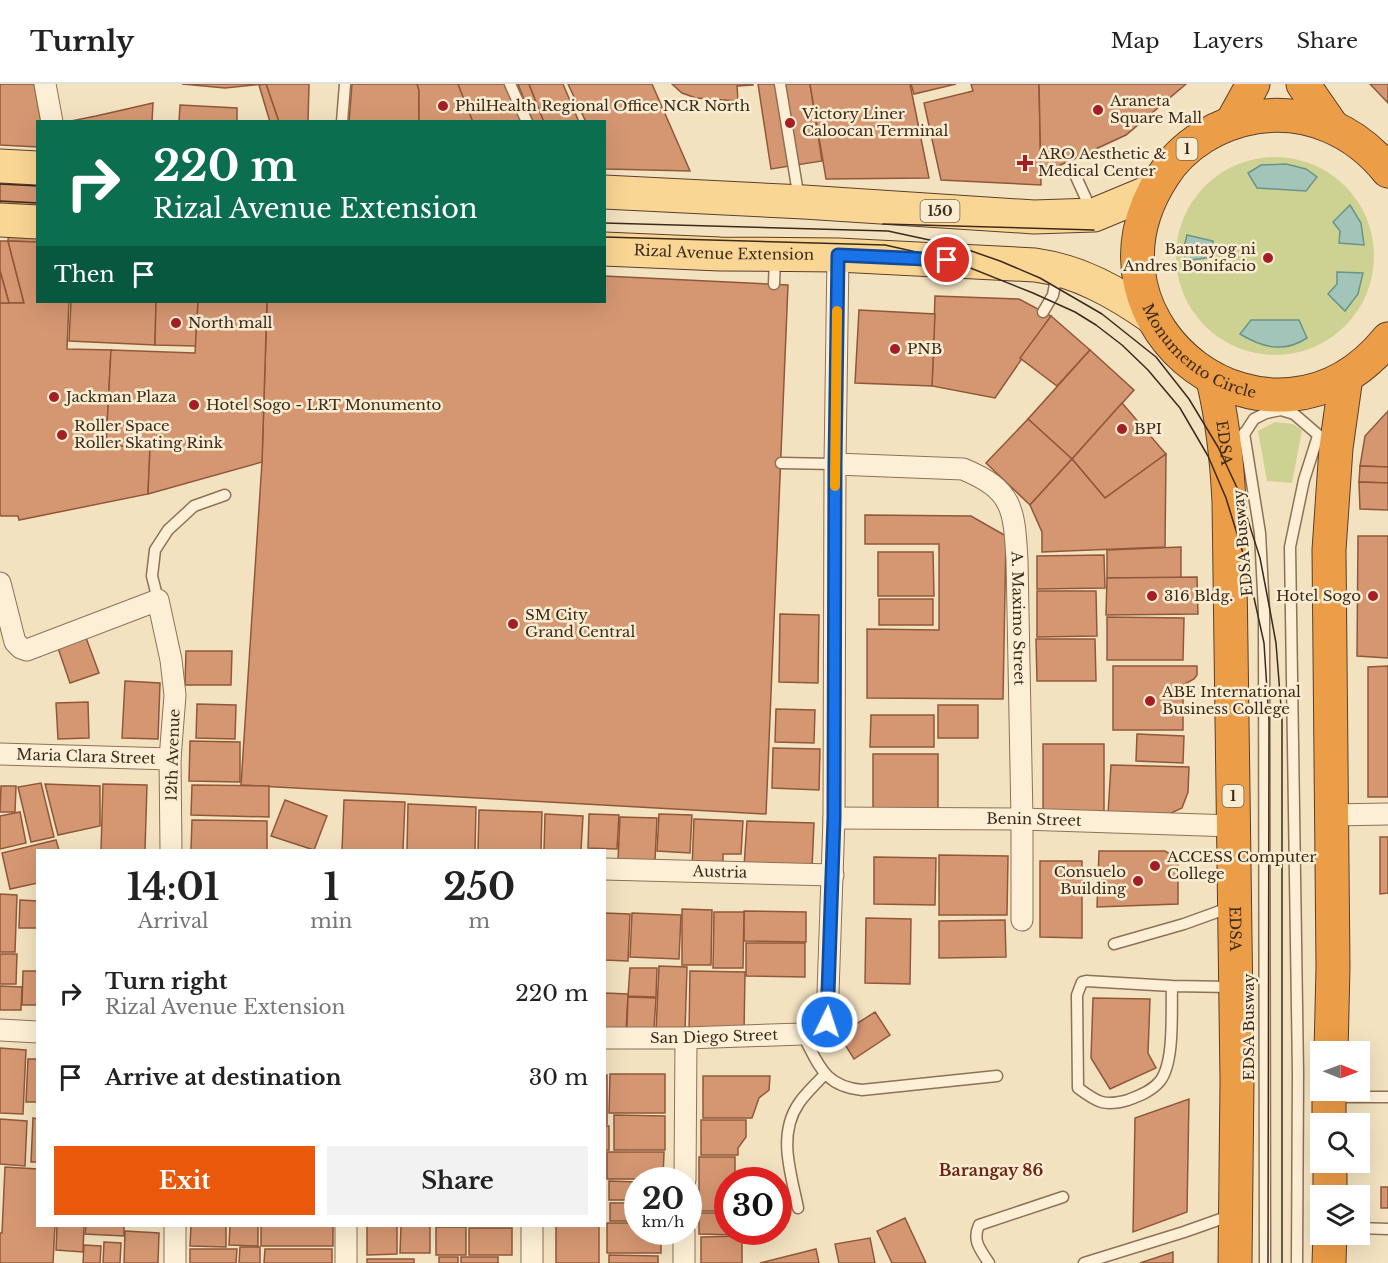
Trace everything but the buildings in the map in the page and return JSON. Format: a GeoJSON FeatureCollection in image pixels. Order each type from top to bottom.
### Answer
{"type":"FeatureCollection","features":[{"type":"Feature","properties":{"kind":"highway"},"geometry":{"type":"LineString","coordinates":[[1232,122],[1253,84]]}},
{"type":"Feature","properties":{"kind":"highway"},"geometry":{"type":"LineString","coordinates":[[1304,84],[1332,126]]}},
{"type":"Feature","properties":{"kind":"highway","name":"Monumento Circle"},"geometry":{"type":"LineString","coordinates":[[1388,171],[1365,146],[1332,126],[1305,118],[1278,115],[1232,122],[1208,133],[1186,149],[1168,168],[1154,190],[1140,232],[1138,254],[1145,298],[1164,337],[1178,354],[1195,368],[1213,380],[1235,389],[1258,394],[1281,395],[1305,392],[1328,385],[1363,365],[1388,339]]}},
{"type":"Feature","properties":{"kind":"highway"},"geometry":{"type":"LineString","coordinates":[[1331,1041],[1334,967],[1327,442],[1346,376]]}},
{"type":"Feature","properties":{"kind":"highway","name":"EDSA"},"geometry":{"type":"LineString","coordinates":[[1213,380],[1222,417],[1236,446],[1233,826],[1237,1081],[1235,1263]]}},
{"type":"Feature","properties":{"kind":"highway"},"geometry":{"type":"LineString","coordinates":[[1329,1263],[1330,1245]]}},
{"type":"Feature","properties":{"kind":"main road"},"geometry":{"type":"LineString","coordinates":[[0,166],[36,168]]}},
{"type":"Feature","properties":{"kind":"main road","name":"150"},"geometry":{"type":"LineString","coordinates":[[606,192],[1034,217],[1094,215],[1154,190]]}},
{"type":"Feature","properties":{"kind":"main road"},"geometry":{"type":"LineString","coordinates":[[0,220],[36,222]]}},
{"type":"Feature","properties":{"kind":"main road","name":"Rizal Avenue Extension"},"geometry":{"type":"LineString","coordinates":[[606,249],[694,253],[775,269],[838,255],[1035,265],[1058,268],[1125,298],[1153,318]]}},
{"type":"Feature","properties":{"kind":"street"},"geometry":{"type":"LineString","coordinates":[[45,84],[52,120]]}},
{"type":"Feature","properties":{"kind":"street"},"geometry":{"type":"LineString","coordinates":[[833,875],[838,255]]}},
{"type":"Feature","properties":{"kind":"street","name":"A. Maximo Street"},"geometry":{"type":"LineString","coordinates":[[835,464],[963,469],[982,477],[1008,500],[1015,518],[1017,560],[1022,920]]}},
{"type":"Feature","properties":{"kind":"street"},"geometry":{"type":"LineString","coordinates":[[0,583],[15,642],[27,650],[158,600]]}},
{"type":"Feature","properties":{"kind":"street","name":"12th Avenue"},"geometry":{"type":"LineString","coordinates":[[158,600],[171,660],[175,695],[170,759],[171,849]]}},
{"type":"Feature","properties":{"kind":"street","name":"Maria Clara Street"},"geometry":{"type":"LineString","coordinates":[[0,754],[170,759]]}},
{"type":"Feature","properties":{"kind":"street"},"geometry":{"type":"LineString","coordinates":[[1331,814],[1388,814]]}},
{"type":"Feature","properties":{"kind":"street","name":"Benin Street"},"geometry":{"type":"LineString","coordinates":[[834,818],[1022,819],[1233,826]]}},
{"type":"Feature","properties":{"kind":"street","name":"Austria"},"geometry":{"type":"LineString","coordinates":[[606,869],[833,875]]}},
{"type":"Feature","properties":{"kind":"street","name":"San Diego Street"},"geometry":{"type":"LineString","coordinates":[[606,1038],[802,1034],[822,1027],[828,1018],[833,875]]}},
{"type":"Feature","properties":{"kind":"street"},"geometry":{"type":"LineString","coordinates":[[0,1030],[36,1032]]}},
{"type":"Feature","properties":{"kind":"street"},"geometry":{"type":"LineString","coordinates":[[685,1167],[686,1038]]}},
{"type":"Feature","properties":{"kind":"street"},"geometry":{"type":"LineString","coordinates":[[175,1227],[175,1263]]}},
{"type":"Feature","properties":{"kind":"street"},"geometry":{"type":"LineString","coordinates":[[346,1227],[346,1263]]}},
{"type":"Feature","properties":{"kind":"street"},"geometry":{"type":"LineString","coordinates":[[532,1227],[532,1263]]}},
{"type":"Feature","properties":{"kind":"street"},"geometry":{"type":"LineString","coordinates":[[684,1245],[684,1263]]}},
{"type":"Feature","properties":{"kind":"lane"},"geometry":{"type":"LineString","coordinates":[[342,120],[345,84]]}},
{"type":"Feature","properties":{"kind":"lane"},"geometry":{"type":"LineString","coordinates":[[510,84],[526,120]]}},
{"type":"Feature","properties":{"kind":"lane"},"geometry":{"type":"LineString","coordinates":[[780,84],[797,187],[804,202]]}},
{"type":"Feature","properties":{"kind":"lane"},"geometry":{"type":"LineString","coordinates":[[1073,170],[1094,215]]}},
{"type":"Feature","properties":{"kind":"lane"},"geometry":{"type":"LineString","coordinates":[[1043,312],[1053,295],[1058,268]]}},
{"type":"Feature","properties":{"kind":"lane"},"geometry":{"type":"LineString","coordinates":[[1236,446],[1254,419],[1266,413],[1281,410],[1294,414],[1327,442],[1304,480],[1290,547],[1298,1073],[1297,1263]]}},
{"type":"Feature","properties":{"kind":"lane","name":"EDSA Busway"},"geometry":{"type":"LineString","coordinates":[[1236,446],[1260,533],[1264,610],[1265,1263]]}},
{"type":"Feature","properties":{"kind":"lane"},"geometry":{"type":"LineString","coordinates":[[781,463],[835,464]]}},
{"type":"Feature","properties":{"kind":"lane"},"geometry":{"type":"LineString","coordinates":[[158,600],[152,576],[154,550],[168,530],[194,506],[225,495]]}},
{"type":"Feature","properties":{"kind":"lane"},"geometry":{"type":"LineString","coordinates":[[1114,944],[1184,924],[1233,906]]}},
{"type":"Feature","properties":{"kind":"lane"},"geometry":{"type":"LineString","coordinates":[[1172,986],[1170,1056],[1160,1081],[1142,1095],[1114,1104],[1096,1101],[1078,1088],[1077,995],[1082,982],[1235,987]]}},
{"type":"Feature","properties":{"kind":"lane"},"geometry":{"type":"LineString","coordinates":[[802,1034],[824,1074],[843,1087],[862,1090],[997,1076]]}},
{"type":"Feature","properties":{"kind":"lane"},"geometry":{"type":"LineString","coordinates":[[798,1208],[786,1143],[789,1122],[799,1103],[824,1074]]}},
{"type":"Feature","properties":{"kind":"lane"},"geometry":{"type":"LineString","coordinates":[[1329,1104],[1388,1096]]}},
{"type":"Feature","properties":{"kind":"lane"},"geometry":{"type":"LineString","coordinates":[[989,1263],[976,1244],[979,1225],[1063,1197]]}},
{"type":"Feature","properties":{"kind":"lane"},"geometry":{"type":"LineString","coordinates":[[1084,1263],[1234,1214]]}},
{"type":"Feature","properties":{"kind":"lane"},"geometry":{"type":"LineString","coordinates":[[1370,1228],[1388,1229]]}},
{"type":"Feature","properties":{"kind":"green space"},"geometry":{"type":"Polygon","coordinates":[[[1275,157],[1304,161],[1322,169],[1345,186],[1362,209],[1370,227],[1374,256],[1370,285],[1362,303],[1345,326],[1322,343],[1304,351],[1275,355],[1246,351],[1228,343],[1205,326],[1188,303],[1180,285],[1176,256],[1180,227],[1188,209],[1205,186],[1228,169],[1246,161],[1275,157]]]}},
{"type":"Feature","properties":{"kind":"green space"},"geometry":{"type":"Polygon","coordinates":[[[1275,422],[1293,424],[1302,430],[1292,483],[1267,481],[1258,431],[1275,422]]]}},
{"type":"Feature","properties":{"kind":"water"},"geometry":{"type":"Polygon","coordinates":[[[1286,164],[1306,169],[1317,177],[1306,191],[1257,188],[1248,173],[1261,165],[1286,164]]]}},
{"type":"Feature","properties":{"kind":"water"},"geometry":{"type":"Polygon","coordinates":[[[1350,205],[1361,223],[1364,245],[1339,243],[1340,231],[1333,222],[1350,205]]]}},
{"type":"Feature","properties":{"kind":"water"},"geometry":{"type":"Polygon","coordinates":[[[1187,235],[1213,241],[1212,257],[1185,261],[1184,247],[1187,235]]]}},
{"type":"Feature","properties":{"kind":"water"},"geometry":{"type":"Polygon","coordinates":[[[1337,272],[1363,273],[1358,294],[1345,311],[1328,294],[1337,284],[1337,272]]]}},
{"type":"Feature","properties":{"kind":"water"},"geometry":{"type":"Polygon","coordinates":[[[1251,320],[1299,320],[1307,338],[1282,347],[1257,343],[1240,334],[1251,320]]]}},
{"type":"Feature","properties":{"kind":"tram line"},"geometry":{"type":"LineString","coordinates":[[0,184],[36,186]]}},
{"type":"Feature","properties":{"kind":"tram line"},"geometry":{"type":"LineString","coordinates":[[0,201],[36,203]]}},
{"type":"Feature","properties":{"kind":"tram line"},"geometry":{"type":"LineString","coordinates":[[606,223],[888,231],[957,246],[1040,278],[1102,314],[1156,357],[1189,399],[1218,447],[1239,492],[1260,558],[1276,643],[1282,720],[1282,1263]]}},
{"type":"Feature","properties":{"kind":"tram line"},"geometry":{"type":"LineString","coordinates":[[883,224],[1094,230]]}},
{"type":"Feature","properties":{"kind":"tram line"},"geometry":{"type":"LineString","coordinates":[[606,237],[885,245],[948,259],[1033,293],[1075,312],[1096,325],[1122,345],[1148,370],[1180,408],[1208,456],[1226,498],[1247,566],[1264,643],[1269,721],[1268,1263]]}},
{"type":"Feature","properties":{"kind":"slow traffic"},"geometry":{"type":"LineString","coordinates":[[835,486],[837,311]]}},
{"type":"Feature","properties":{"kind":"place","name":"PhilHealth Regional Office NCR North"},"geometry":{"type":"Point","coordinates":[443,106]}},
{"type":"Feature","properties":{"kind":"place","name":"Araneta Square Mall"},"geometry":{"type":"Point","coordinates":[1098,110]}},
{"type":"Feature","properties":{"kind":"place","name":"Victory Liner Caloocan Terminal"},"geometry":{"type":"Point","coordinates":[790,123]}},
{"type":"Feature","properties":{"kind":"place","name":"ARO Aesthetic & Medical Center"},"geometry":{"type":"Point","coordinates":[1025,163]}},
{"type":"Feature","properties":{"kind":"place","name":"Bantayog ni Andres Bonifacio"},"geometry":{"type":"Point","coordinates":[1268,258]}},
{"type":"Feature","properties":{"kind":"place","name":"North mall"},"geometry":{"type":"Point","coordinates":[176,323]}},
{"type":"Feature","properties":{"kind":"place","name":"PNB"},"geometry":{"type":"Point","coordinates":[895,349]}},
{"type":"Feature","properties":{"kind":"place","name":"Jackman Plaza"},"geometry":{"type":"Point","coordinates":[54,397]}},
{"type":"Feature","properties":{"kind":"place","name":"Hotel Sogo - LRT Monumento"},"geometry":{"type":"Point","coordinates":[194,405]}},
{"type":"Feature","properties":{"kind":"place","name":"BPI"},"geometry":{"type":"Point","coordinates":[1122,429]}},
{"type":"Feature","properties":{"kind":"place","name":"Roller Space Roller Skating Rink"},"geometry":{"type":"Point","coordinates":[62,435]}},
{"type":"Feature","properties":{"kind":"place","name":"316 Bldg."},"geometry":{"type":"Point","coordinates":[1152,596]}},
{"type":"Feature","properties":{"kind":"place","name":"Hotel Sogo"},"geometry":{"type":"Point","coordinates":[1373,596]}},
{"type":"Feature","properties":{"kind":"place","name":"SM City Grand Central"},"geometry":{"type":"Point","coordinates":[513,624]}},
{"type":"Feature","properties":{"kind":"place","name":"ABE International Business College"},"geometry":{"type":"Point","coordinates":[1150,701]}},
{"type":"Feature","properties":{"kind":"place","name":"ACCESS Computer College"},"geometry":{"type":"Point","coordinates":[1155,866]}},
{"type":"Feature","properties":{"kind":"place","name":"Consuelo Building"},"geometry":{"type":"Point","coordinates":[1138,881]}},
{"type":"Feature","properties":{"kind":"district","name":"Barangay 86"},"geometry":{"type":"Point","coordinates":[991,1170]}},
{"type":"Feature","properties":{"kind":"route"},"geometry":{"type":"LineString","coordinates":[[827,1022],[834,818],[838,255],[947,260]]}}]}
